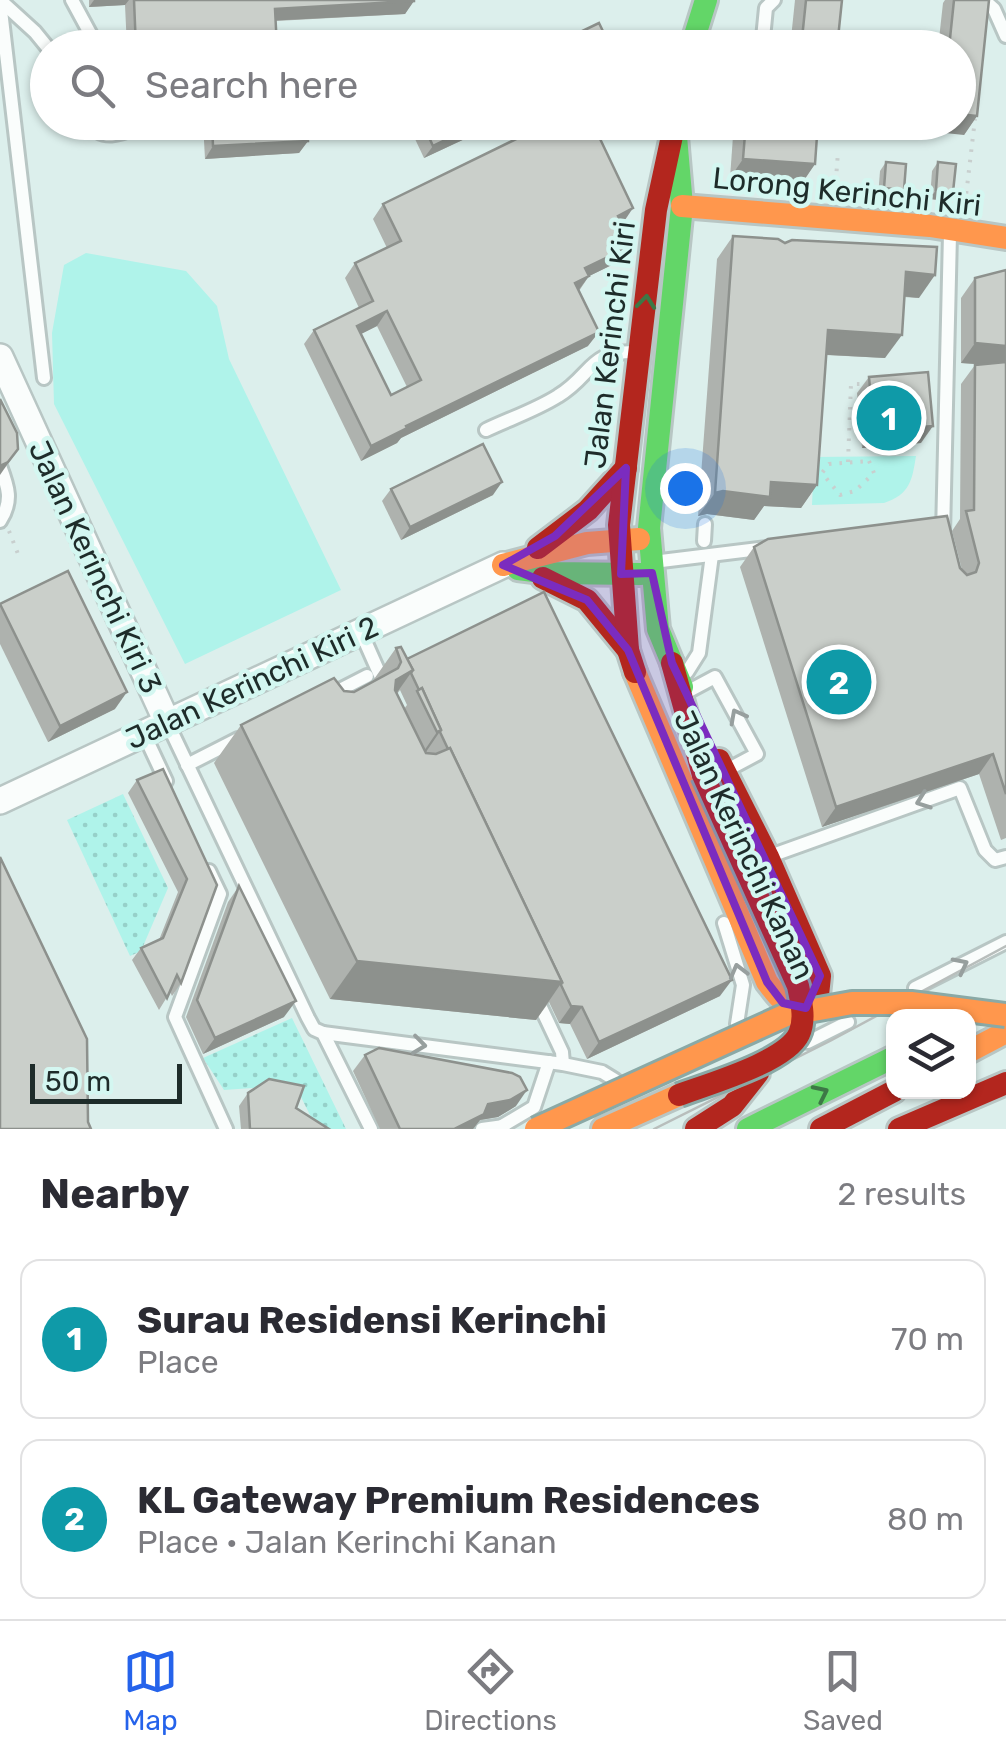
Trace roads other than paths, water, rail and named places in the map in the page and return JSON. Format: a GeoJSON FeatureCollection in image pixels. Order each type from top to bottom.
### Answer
{"type":"FeatureCollection","features":[{"type":"Feature","properties":{"kind":"main road"},"geometry":{"type":"LineString","coordinates":[[697,30],[706,0]]}},
{"type":"Feature","properties":{"kind":"main road","name":"Jalan Kerinchi Kiri"},"geometry":{"type":"LineString","coordinates":[[621,574],[618,539],[656,210],[671,140]]}},
{"type":"Feature","properties":{"kind":"main road","name":"Jalan Kerinchi Kiri"},"geometry":{"type":"LineString","coordinates":[[651,558],[650,493],[682,206],[676,140]]}},
{"type":"Feature","properties":{"kind":"main road","name":"Lorong Kerinchi Kiri"},"geometry":{"type":"LineString","coordinates":[[682,206],[772,220],[948,225],[1006,235]]}},
{"type":"Feature","properties":{"kind":"main road"},"geometry":{"type":"LineString","coordinates":[[516,565],[588,510],[626,468]]}},
{"type":"Feature","properties":{"kind":"main road"},"geometry":{"type":"LineString","coordinates":[[516,565],[618,539],[651,558]]}},
{"type":"Feature","properties":{"kind":"main road"},"geometry":{"type":"LineString","coordinates":[[516,565],[621,574],[651,558]]}},
{"type":"Feature","properties":{"kind":"main road","name":"Jalan Kerinchi Kanan"},"geometry":{"type":"LineString","coordinates":[[621,574],[628,650],[641,690],[767,982],[783,1003],[798,1009],[812,1004],[818,995],[820,976],[768,857],[714,773],[658,629],[651,558]]}},
{"type":"Feature","properties":{"kind":"main road"},"geometry":{"type":"LineString","coordinates":[[516,565],[587,600],[628,650]]}},
{"type":"Feature","properties":{"kind":"main road"},"geometry":{"type":"LineString","coordinates":[[603,1129],[777,1054],[796,1040],[804,1017],[798,986],[679,679]]}},
{"type":"Feature","properties":{"kind":"main road"},"geometry":{"type":"LineString","coordinates":[[820,976],[850,996],[874,1005],[903,1009],[936,1010],[1006,993]]}},
{"type":"Feature","properties":{"kind":"main road"},"geometry":{"type":"LineString","coordinates":[[696,1129],[716,1119],[750,1087],[761,1068],[770,1028],[767,982]]}},
{"type":"Feature","properties":{"kind":"main road"},"geometry":{"type":"LineString","coordinates":[[976,1016],[1006,1002]]}},
{"type":"Feature","properties":{"kind":"main road"},"geometry":{"type":"LineString","coordinates":[[536,1129],[625,1085],[786,1015],[852,1003],[892,1003],[1006,1015]]}},
{"type":"Feature","properties":{"kind":"main road"},"geometry":{"type":"LineString","coordinates":[[976,1048],[1006,1032]]}},
{"type":"Feature","properties":{"kind":"main road"},"geometry":{"type":"LineString","coordinates":[[748,1129],[886,1061]]}},
{"type":"Feature","properties":{"kind":"main road"},"geometry":{"type":"LineString","coordinates":[[898,1129],[1006,1083]]}},
{"type":"Feature","properties":{"kind":"main road"},"geometry":{"type":"LineString","coordinates":[[821,1129],[886,1095]]}},
{"type":"Feature","properties":{"kind":"street","name":"Jalan Kerinchi Kiri 3"},"geometry":{"type":"LineString","coordinates":[[0,357],[156,728]]}},
{"type":"Feature","properties":{"kind":"street","name":"Jalan Kerinchi Kiri 2"},"geometry":{"type":"LineString","coordinates":[[0,801],[361,632],[516,565]]}},
{"type":"Feature","properties":{"kind":"lane"},"geometry":{"type":"LineString","coordinates":[[72,0],[88,30]]}},
{"type":"Feature","properties":{"kind":"lane"},"geometry":{"type":"LineString","coordinates":[[764,30],[766,8],[774,0]]}},
{"type":"Feature","properties":{"kind":"lane"},"geometry":{"type":"LineString","coordinates":[[984,0],[994,9],[1006,36]]}},
{"type":"Feature","properties":{"kind":"lane"},"geometry":{"type":"LineString","coordinates":[[0,1],[34,30]]}},
{"type":"Feature","properties":{"kind":"lane"},"geometry":{"type":"LineString","coordinates":[[0,1],[44,378]]}},
{"type":"Feature","properties":{"kind":"lane"},"geometry":{"type":"LineString","coordinates":[[946,550],[942,525],[948,225]]}},
{"type":"Feature","properties":{"kind":"lane"},"geometry":{"type":"LineString","coordinates":[[486,430],[561,395],[605,354],[640,352]]}},
{"type":"Feature","properties":{"kind":"lane"},"geometry":{"type":"LineString","coordinates":[[0,466],[9,492],[0,521]]}},
{"type":"Feature","properties":{"kind":"lane"},"geometry":{"type":"LineString","coordinates":[[704,542],[705,524]]}},
{"type":"Feature","properties":{"kind":"lane"},"geometry":{"type":"LineString","coordinates":[[925,527],[942,525]]}},
{"type":"Feature","properties":{"kind":"lane"},"geometry":{"type":"LineString","coordinates":[[651,558],[760,553],[779,546]]}},
{"type":"Feature","properties":{"kind":"lane"},"geometry":{"type":"LineString","coordinates":[[679,679],[699,653],[712,554]]}},
{"type":"Feature","properties":{"kind":"lane"},"geometry":{"type":"LineString","coordinates":[[361,632],[391,699]]}},
{"type":"Feature","properties":{"kind":"lane"},"geometry":{"type":"LineString","coordinates":[[679,679],[716,677],[757,754],[714,773]]}},
{"type":"Feature","properties":{"kind":"lane"},"geometry":{"type":"LineString","coordinates":[[315,702],[362,683]]}},
{"type":"Feature","properties":{"kind":"lane"},"geometry":{"type":"LineString","coordinates":[[156,728],[186,765],[314,1029],[556,1063],[602,1072],[622,1083]]}},
{"type":"Feature","properties":{"kind":"lane"},"geometry":{"type":"LineString","coordinates":[[156,728],[170,787]]}},
{"type":"Feature","properties":{"kind":"lane"},"geometry":{"type":"LineString","coordinates":[[186,765],[258,730]]}},
{"type":"Feature","properties":{"kind":"lane"},"geometry":{"type":"LineString","coordinates":[[768,857],[958,783],[985,850],[995,860],[1006,857]]}},
{"type":"Feature","properties":{"kind":"lane"},"geometry":{"type":"LineString","coordinates":[[646,1087],[720,1047],[738,1022],[743,984],[717,899],[711,849]]}},
{"type":"Feature","properties":{"kind":"lane"},"geometry":{"type":"LineString","coordinates":[[203,859],[220,894],[175,1017],[226,1129]]}},
{"type":"Feature","properties":{"kind":"lane"},"geometry":{"type":"LineString","coordinates":[[895,998],[1006,942]]}},
{"type":"Feature","properties":{"kind":"lane"},"geometry":{"type":"LineString","coordinates":[[482,1129],[500,1127],[534,1107],[562,1052],[528,982]]}},
{"type":"Feature","properties":{"kind":"lane"},"geometry":{"type":"LineString","coordinates":[[636,1129],[865,1013]]}},
{"type":"Feature","properties":{"kind":"lane"},"geometry":{"type":"LineString","coordinates":[[322,1033],[371,1129]]}},
{"type":"Feature","properties":{"kind":"lane"},"geometry":{"type":"LineString","coordinates":[[635,1078],[646,1087],[640,1104],[631,1107],[622,1103],[618,1091],[622,1083],[635,1078]]}},
{"type":"Feature","properties":{"kind":"lane"},"geometry":{"type":"LineString","coordinates":[[584,1129],[622,1103]]}},
{"type":"Feature","properties":{"kind":"tram line"},"geometry":{"type":"LineString","coordinates":[[654,1129],[830,1041],[1006,946]]}},
{"type":"Feature","properties":{"kind":"place","name":"Surau Residensi Kerinchi"},"geometry":{"type":"Point","coordinates":[889,418]}},
{"type":"Feature","properties":{"kind":"place","name":"KL Gateway Premium Residences"},"geometry":{"type":"Point","coordinates":[839,682]}}]}
